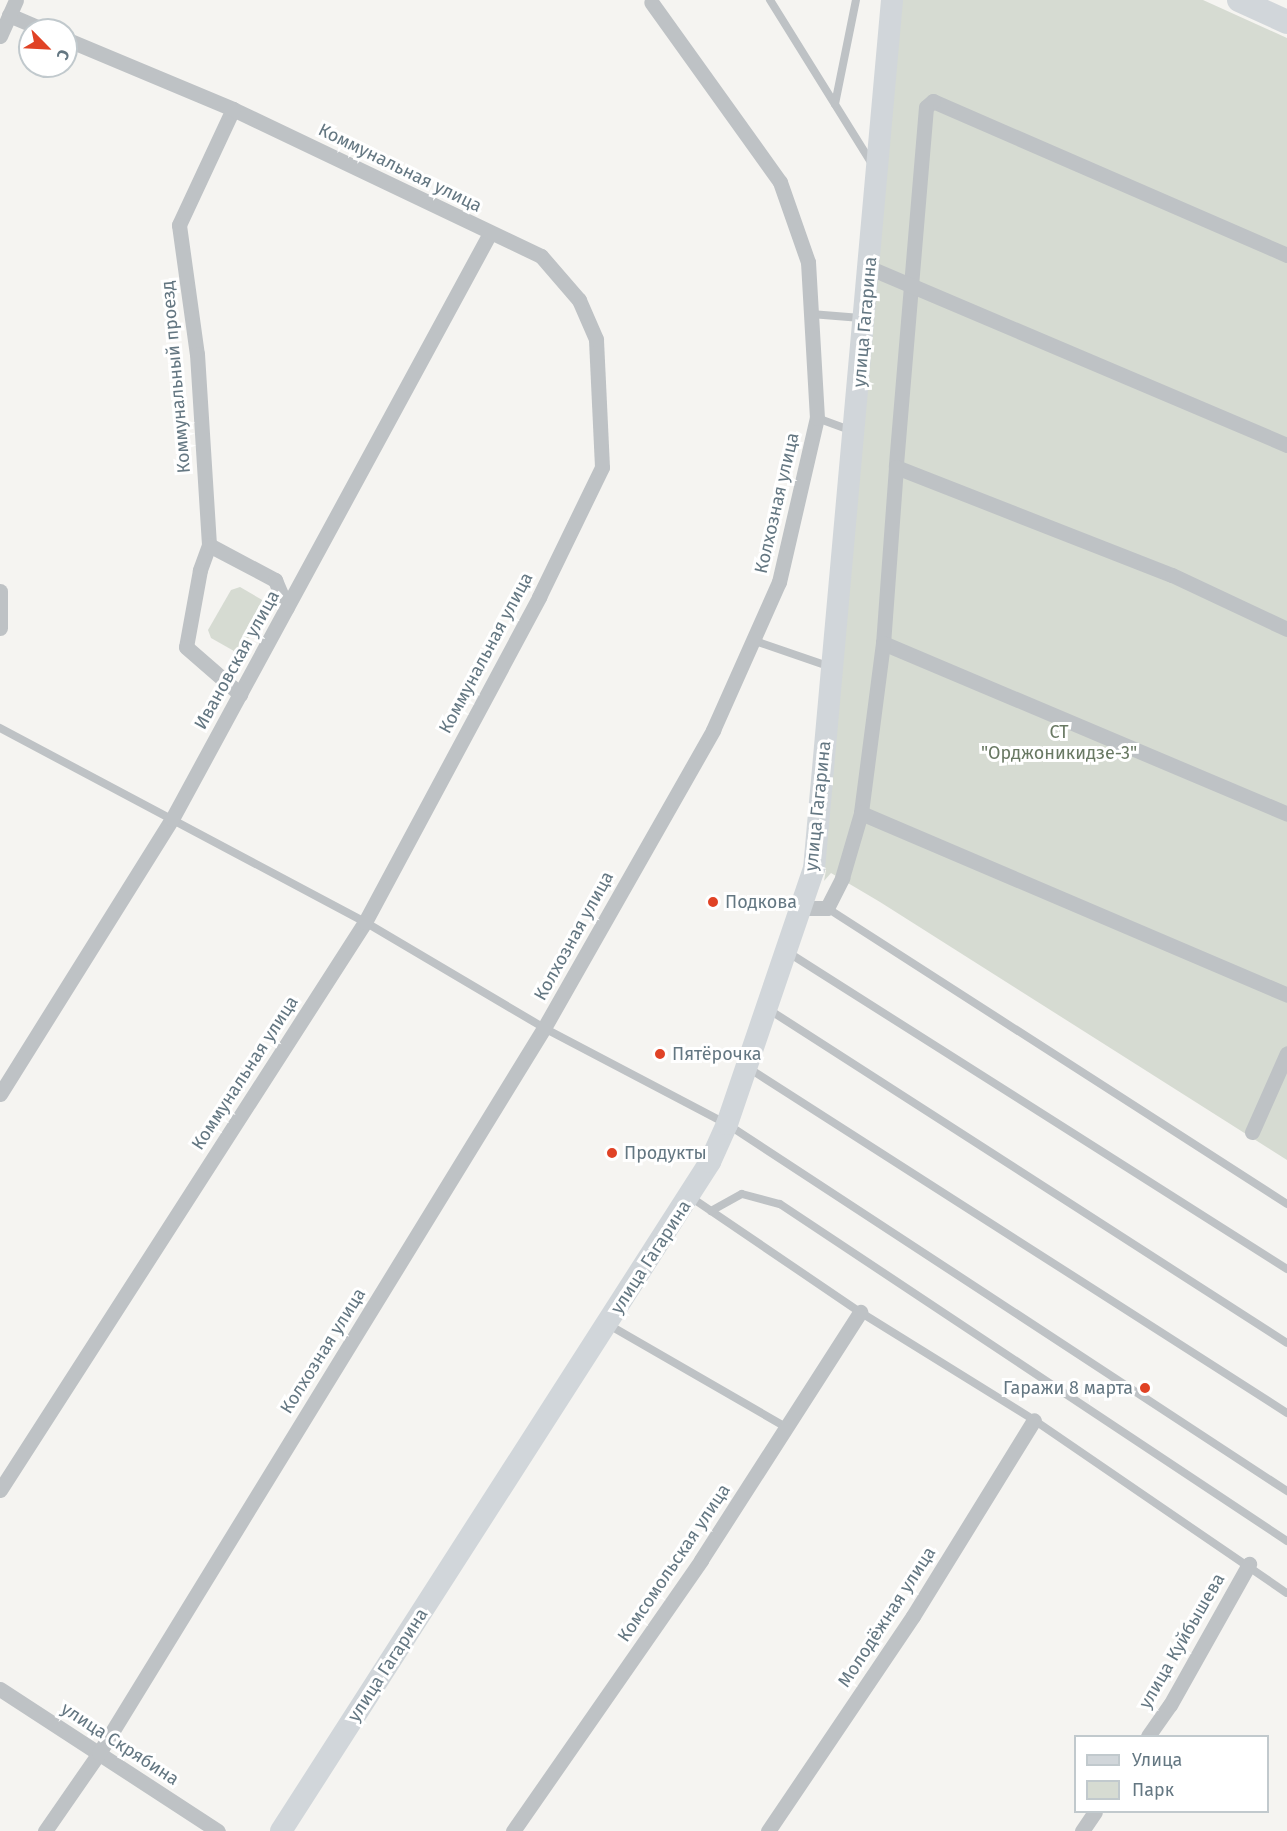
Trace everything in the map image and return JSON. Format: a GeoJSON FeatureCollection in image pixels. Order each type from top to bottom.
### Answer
{"type":"FeatureCollection","features":[{"type":"Feature","properties":{"kind":"main road","name":"улица Гагарина"},"geometry":{"type":"LineString","coordinates":[[281,1831],[690,1197],[727,1124],[814,869],[866,318],[892,0]]}},
{"type":"Feature","properties":{"kind":"main road"},"geometry":{"type":"LineString","coordinates":[[1239,0],[1287,22]]}},
{"type":"Feature","properties":{"kind":"street"},"geometry":{"type":"LineString","coordinates":[[0,36],[16,0]]}},
{"type":"Feature","properties":{"kind":"street","name":"Колхозная улица"},"geometry":{"type":"LineString","coordinates":[[45,1831],[99,1753],[544,1028],[712,730],[779,582],[816,418],[808,262],[780,182],[651,2]]}},
{"type":"Feature","properties":{"kind":"street"},"geometry":{"type":"LineString","coordinates":[[9,15],[18,19]]}},
{"type":"Feature","properties":{"kind":"street","name":"Коммунальная улица"},"geometry":{"type":"LineString","coordinates":[[0,1490],[365,922],[538,597],[602,467],[596,339],[579,300],[541,256],[233,109],[78,44]]}},
{"type":"Feature","properties":{"kind":"street"},"geometry":{"type":"LineString","coordinates":[[800,908],[827,908],[842,878],[861,813],[883,643],[910,283],[926,107],[933,101],[1287,255]]}},
{"type":"Feature","properties":{"kind":"street","name":"Коммунальный проезд"},"geometry":{"type":"LineString","coordinates":[[233,109],[179,225],[197,354],[209,545],[200,570],[186,647],[240,694]]}},
{"type":"Feature","properties":{"kind":"street","name":"Ивановская улица"},"geometry":{"type":"LineString","coordinates":[[0,1094],[172,819],[490,233]]}},
{"type":"Feature","properties":{"kind":"street"},"geometry":{"type":"LineString","coordinates":[[870,268],[910,283],[1287,445]]}},
{"type":"Feature","properties":{"kind":"street"},"geometry":{"type":"LineString","coordinates":[[896,467],[1172,575],[1287,629]]}},
{"type":"Feature","properties":{"kind":"street"},"geometry":{"type":"LineString","coordinates":[[209,545],[275,580],[287,609]]}},
{"type":"Feature","properties":{"kind":"street"},"geometry":{"type":"LineString","coordinates":[[0,591],[0,628]]}},
{"type":"Feature","properties":{"kind":"street"},"geometry":{"type":"LineString","coordinates":[[883,643],[1287,814]]}},
{"type":"Feature","properties":{"kind":"street"},"geometry":{"type":"LineString","coordinates":[[861,813],[1287,995]]}},
{"type":"Feature","properties":{"kind":"street"},"geometry":{"type":"LineString","coordinates":[[1252,1132],[1287,1053]]}},
{"type":"Feature","properties":{"kind":"street","name":"Комсомольская улица"},"geometry":{"type":"LineString","coordinates":[[513,1831],[701,1560],[860,1312]]}},
{"type":"Feature","properties":{"kind":"street","name":"Молодёжная улица"},"geometry":{"type":"LineString","coordinates":[[768,1831],[914,1616],[1034,1420]]}},
{"type":"Feature","properties":{"kind":"street","name":"улица Куйбышева"},"geometry":{"type":"LineString","coordinates":[[1149,1735],[1170,1705],[1249,1564]]}},
{"type":"Feature","properties":{"kind":"street","name":"улица Скрябина"},"geometry":{"type":"LineString","coordinates":[[0,1689],[218,1831]]}},
{"type":"Feature","properties":{"kind":"street"},"geometry":{"type":"LineString","coordinates":[[1082,1831],[1094,1813]]}},
{"type":"Feature","properties":{"kind":"lane"},"geometry":{"type":"LineString","coordinates":[[770,0],[878,172]]}},
{"type":"Feature","properties":{"kind":"lane"},"geometry":{"type":"LineString","coordinates":[[835,104],[856,0]]}},
{"type":"Feature","properties":{"kind":"lane"},"geometry":{"type":"LineString","coordinates":[[811,314],[866,318]]}},
{"type":"Feature","properties":{"kind":"lane"},"geometry":{"type":"LineString","coordinates":[[816,418],[855,432]]}},
{"type":"Feature","properties":{"kind":"lane"},"geometry":{"type":"LineString","coordinates":[[754,641],[832,668]]}},
{"type":"Feature","properties":{"kind":"lane"},"geometry":{"type":"LineString","coordinates":[[0,728],[365,922],[544,1028],[727,1124],[1287,1491]]}},
{"type":"Feature","properties":{"kind":"lane"},"geometry":{"type":"LineString","coordinates":[[827,908],[1287,1204]]}},
{"type":"Feature","properties":{"kind":"lane"},"geometry":{"type":"LineString","coordinates":[[786,951],[1287,1269]]}},
{"type":"Feature","properties":{"kind":"lane"},"geometry":{"type":"LineString","coordinates":[[766,1009],[1287,1343]]}},
{"type":"Feature","properties":{"kind":"lane"},"geometry":{"type":"LineString","coordinates":[[746,1067],[1287,1413]]}},
{"type":"Feature","properties":{"kind":"lane"},"geometry":{"type":"LineString","coordinates":[[711,1211],[742,1194],[780,1204],[1287,1541]]}},
{"type":"Feature","properties":{"kind":"lane"},"geometry":{"type":"LineString","coordinates":[[690,1197],[860,1312],[1034,1420],[1249,1564],[1287,1593]]}},
{"type":"Feature","properties":{"kind":"lane"},"geometry":{"type":"LineString","coordinates":[[608,1324],[786,1427]]}},
{"type":"Feature","properties":{"kind":"green space","name":"СТ \"Орджоникидзе-3\""},"geometry":{"type":"Polygon","coordinates":[[[899,0],[1203,0],[1287,38],[1287,1160],[880,902],[831,873],[824,881],[826,870],[819,866],[899,0]]]}},
{"type":"Feature","properties":{"kind":"green space"},"geometry":{"type":"Polygon","coordinates":[[[240,587],[264,601],[264,610],[243,648],[234,651],[211,638],[208,630],[231,590],[240,587]]]}},
{"type":"Feature","properties":{"kind":"place","name":"Подкова"},"geometry":{"type":"Point","coordinates":[713,902]}},
{"type":"Feature","properties":{"kind":"place","name":"Пятёрочка"},"geometry":{"type":"Point","coordinates":[660,1054]}},
{"type":"Feature","properties":{"kind":"place","name":"Продукты"},"geometry":{"type":"Point","coordinates":[612,1153]}},
{"type":"Feature","properties":{"kind":"place","name":"Гаражи 8 марта"},"geometry":{"type":"Point","coordinates":[1145,1388]}}]}
